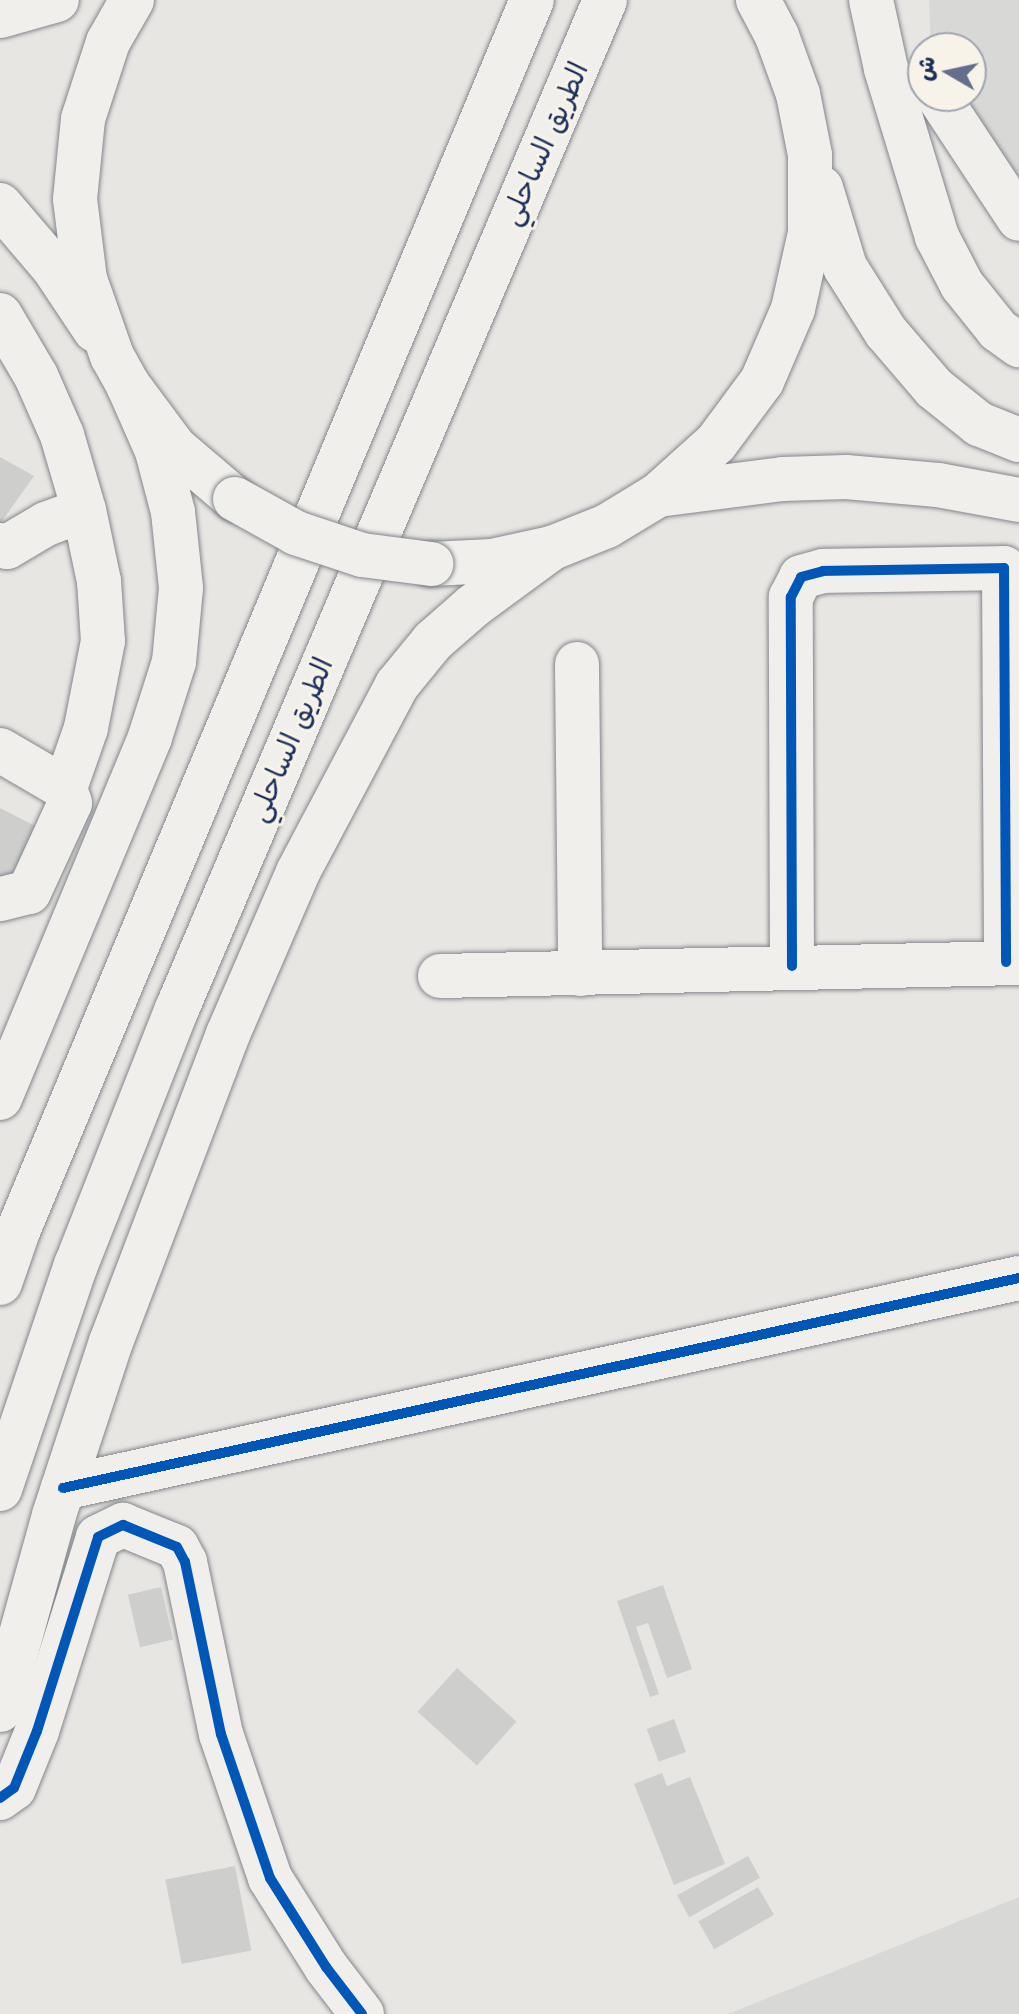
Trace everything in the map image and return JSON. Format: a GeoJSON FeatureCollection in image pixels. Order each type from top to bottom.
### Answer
{"type":"FeatureCollection","features":[{"type":"Feature","properties":{"kind":"main road"},"geometry":{"type":"LineString","coordinates":[[0,16],[57,0]]}},
{"type":"Feature","properties":{"kind":"main road"},"geometry":{"type":"LineString","coordinates":[[0,1098],[150,737],[174,662],[181,588],[173,512],[157,451],[120,370],[85,279],[75,199],[83,119],[108,42],[132,0]]}},
{"type":"Feature","properties":{"kind":"main road"},"geometry":{"type":"LineString","coordinates":[[0,1283],[18,1231],[124,983],[458,170],[532,0]]}},
{"type":"Feature","properties":{"kind":"main road","name":"الطريق الساحلي"},"geometry":{"type":"LineString","coordinates":[[0,1489],[76,1265],[177,1009],[605,0]]}},
{"type":"Feature","properties":{"kind":"main road"},"geometry":{"type":"LineString","coordinates":[[871,0],[904,79],[937,237],[962,285],[998,330],[1019,345]]}},
{"type":"Feature","properties":{"kind":"main road"},"geometry":{"type":"LineString","coordinates":[[769,12],[798,94],[810,155],[845,267],[886,332],[934,388],[979,424],[1019,440]]}},
{"type":"Feature","properties":{"kind":"main road"},"geometry":{"type":"LineString","coordinates":[[949,112],[1019,219]]}},
{"type":"Feature","properties":{"kind":"main road"},"geometry":{"type":"LineString","coordinates":[[0,205],[53,267],[175,448],[235,499],[309,538],[362,555],[431,564],[492,561],[552,548],[607,526],[658,495],[716,443],[762,381],[797,294],[810,233],[810,155]]}},
{"type":"Feature","properties":{"kind":"main road"},"geometry":{"type":"LineString","coordinates":[[0,315],[36,376],[57,423],[84,510],[99,581],[103,641],[86,728],[65,788],[70,803],[29,892],[0,899]]}},
{"type":"Feature","properties":{"kind":"main road"},"geometry":{"type":"LineString","coordinates":[[658,495],[783,479],[846,477],[938,485],[1019,500]]}},
{"type":"Feature","properties":{"kind":"main road"},"geometry":{"type":"LineString","coordinates":[[0,545],[7,547],[46,524],[84,510]]}},
{"type":"Feature","properties":{"kind":"main road"},"geometry":{"type":"LineString","coordinates":[[0,1710],[21,1625],[111,1342],[228,1034],[298,872],[397,685],[433,641],[473,606],[552,548]]}},
{"type":"Feature","properties":{"kind":"main road"},"geometry":{"type":"LineString","coordinates":[[440,976],[1013,962],[1011,569],[823,571],[801,577],[791,597],[792,966]]}},
{"type":"Feature","properties":{"kind":"main road"},"geometry":{"type":"LineString","coordinates":[[577,664],[580,974]]}},
{"type":"Feature","properties":{"kind":"main road"},"geometry":{"type":"LineString","coordinates":[[0,750],[65,788]]}},
{"type":"Feature","properties":{"kind":"main road"},"geometry":{"type":"LineString","coordinates":[[63,1488],[1019,1278]]}},
{"type":"Feature","properties":{"kind":"main road"},"geometry":{"type":"LineString","coordinates":[[0,1798],[14,1788],[37,1731],[84,1573],[98,1537],[123,1525],[177,1547],[185,1562],[221,1734],[270,1878],[326,1967],[362,2014]]}},
{"type":"Feature","properties":{"kind":"shaded area"},"geometry":{"type":"Polygon","coordinates":[[[929,0],[1019,0],[1019,247],[946,112],[987,112],[987,32],[930,32],[929,0]]]}},
{"type":"Feature","properties":{"kind":"shaded area"},"geometry":{"type":"Polygon","coordinates":[[[1019,1897],[1019,2014],[728,2014],[1019,1897]]]}},
{"type":"Feature","properties":{"kind":"building"},"geometry":{"type":"Polygon","coordinates":[[[0,457],[34,476],[0,524],[0,457]]]}},
{"type":"Feature","properties":{"kind":"building"},"geometry":{"type":"Polygon","coordinates":[[[0,808],[47,832],[16,888],[0,879],[0,808]]]}},
{"type":"Feature","properties":{"kind":"building"},"geometry":{"type":"Polygon","coordinates":[[[663,1585],[692,1669],[667,1678],[648,1623],[636,1627],[659,1694],[650,1697],[617,1601],[663,1585]]]}},
{"type":"Feature","properties":{"kind":"building"},"geometry":{"type":"Polygon","coordinates":[[[161,1587],[173,1640],[140,1647],[128,1595],[161,1587]]]}},
{"type":"Feature","properties":{"kind":"building"},"geometry":{"type":"Polygon","coordinates":[[[457,1668],[516,1722],[477,1765],[418,1712],[457,1668]]]}},
{"type":"Feature","properties":{"kind":"building"},"geometry":{"type":"Polygon","coordinates":[[[674,1719],[686,1752],[659,1762],[647,1729],[674,1719]]]}},
{"type":"Feature","properties":{"kind":"building"},"geometry":{"type":"Polygon","coordinates":[[[662,1773],[667,1786],[690,1777],[725,1864],[674,1885],[634,1784],[662,1773]]]}},
{"type":"Feature","properties":{"kind":"building"},"geometry":{"type":"Polygon","coordinates":[[[748,1856],[760,1878],[689,1917],[677,1895],[748,1856]]]}},
{"type":"Feature","properties":{"kind":"building"},"geometry":{"type":"Polygon","coordinates":[[[235,1866],[251,1950],[182,1964],[165,1880],[235,1866]]]}},
{"type":"Feature","properties":{"kind":"building"},"geometry":{"type":"Polygon","coordinates":[[[758,1887],[774,1915],[714,1949],[698,1922],[758,1887]]]}},
{"type":"Feature","properties":{"kind":"cycle path"},"geometry":{"type":"LineString","coordinates":[[792,966],[791,597],[801,577],[823,571],[1004,568],[1006,962]]}},
{"type":"Feature","properties":{"kind":"cycle path"},"geometry":{"type":"LineString","coordinates":[[63,1488],[1019,1278]]}},
{"type":"Feature","properties":{"kind":"cycle path"},"geometry":{"type":"LineString","coordinates":[[0,1798],[14,1788],[37,1731],[98,1537],[123,1525],[177,1547],[185,1562],[221,1734],[270,1878],[326,1967],[362,2014]]}}]}
